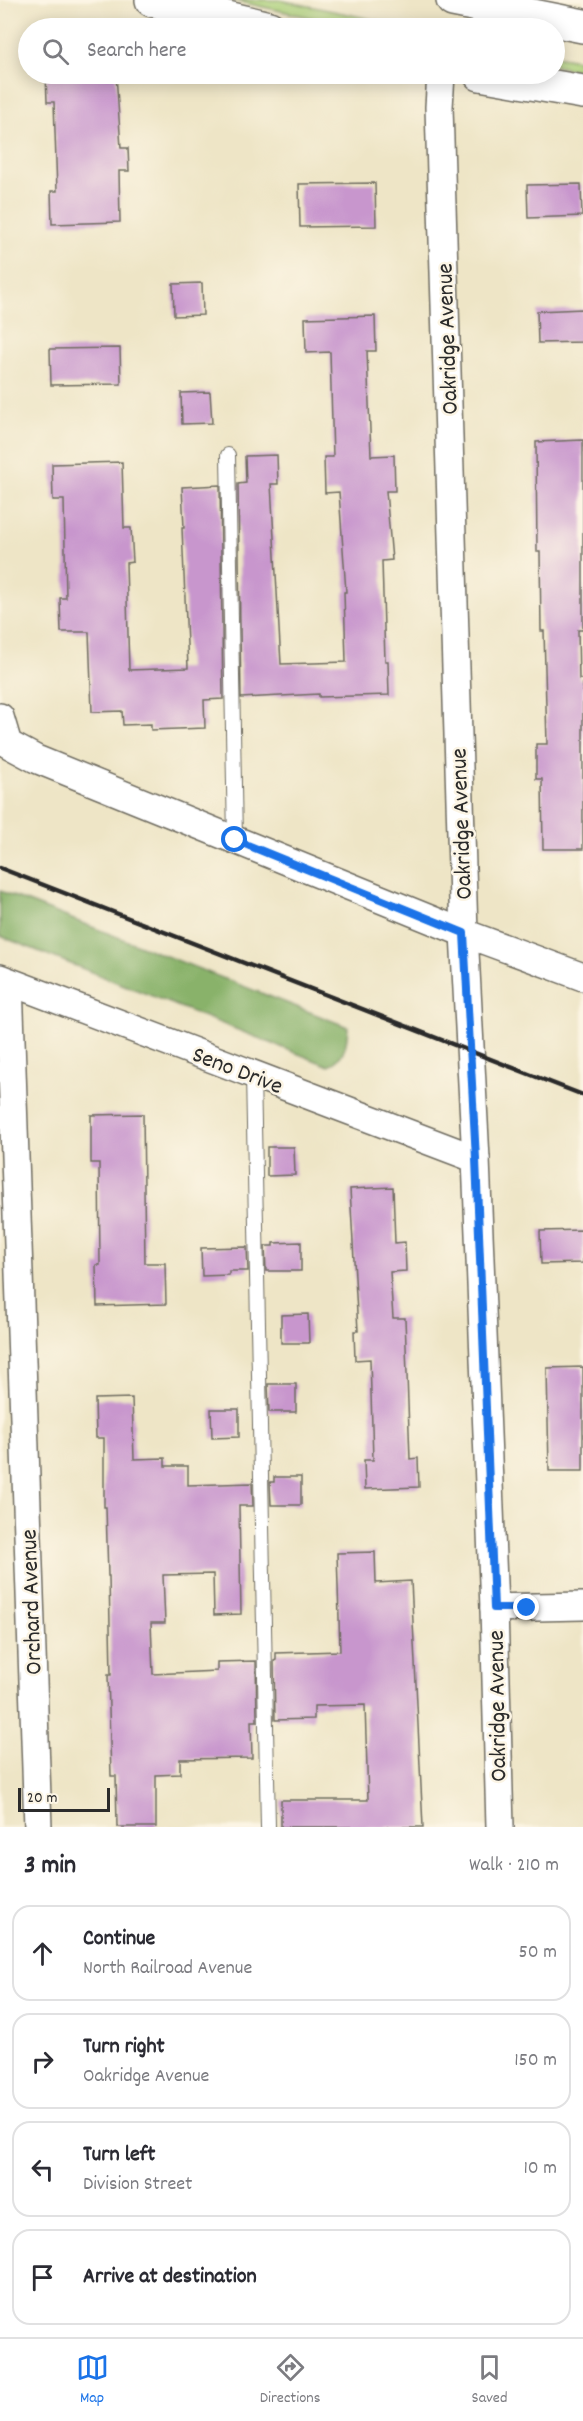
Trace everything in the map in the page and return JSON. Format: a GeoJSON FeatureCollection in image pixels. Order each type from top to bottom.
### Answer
{"type":"FeatureCollection","features":[{"type":"Feature","properties":{"kind":"main road"},"geometry":{"type":"LineString","coordinates":[[152,0],[227,18]]}},
{"type":"Feature","properties":{"kind":"main road"},"geometry":{"type":"LineString","coordinates":[[453,0],[543,18]]}},
{"type":"Feature","properties":{"kind":"main road"},"geometry":{"type":"LineString","coordinates":[[565,22],[583,26]]}},
{"type":"Feature","properties":{"kind":"main road"},"geometry":{"type":"LineString","coordinates":[[537,84],[583,92]]}},
{"type":"Feature","properties":{"kind":"street","name":"Oakridge Avenue"},"geometry":{"type":"LineString","coordinates":[[440,84],[439,107],[464,933],[476,1159],[494,1608],[500,1827]]}},
{"type":"Feature","properties":{"kind":"street"},"geometry":{"type":"LineString","coordinates":[[0,717],[8,744],[36,759],[464,933],[583,977]]}},
{"type":"Feature","properties":{"kind":"street","name":"Seno Drive"},"geometry":{"type":"LineString","coordinates":[[4,980],[476,1159]]}},
{"type":"Feature","properties":{"kind":"street","name":"Orchard Avenue"},"geometry":{"type":"LineString","coordinates":[[4,980],[38,1827]]}},
{"type":"Feature","properties":{"kind":"street"},"geometry":{"type":"LineString","coordinates":[[494,1608],[583,1606]]}},
{"type":"Feature","properties":{"kind":"lane"},"geometry":{"type":"LineString","coordinates":[[228,455],[235,840]]}},
{"type":"Feature","properties":{"kind":"lane"},"geometry":{"type":"LineString","coordinates":[[253,1074],[268,1827]]}},
{"type":"Feature","properties":{"kind":"green space"},"geometry":{"type":"Polygon","coordinates":[[[232,0],[280,0],[366,18],[313,18],[232,0]]]}},
{"type":"Feature","properties":{"kind":"green space"},"geometry":{"type":"Polygon","coordinates":[[[565,58],[583,61],[583,71],[565,68],[565,58]]]}},
{"type":"Feature","properties":{"kind":"green space"},"geometry":{"type":"Polygon","coordinates":[[[0,891],[348,1027],[344,1050],[339,1058],[329,1066],[0,936],[0,891]]]}},
{"type":"Feature","properties":{"kind":"building"},"geometry":{"type":"Polygon","coordinates":[[[46,84],[117,84],[121,148],[128,148],[129,171],[119,171],[120,222],[52,224],[51,191],[57,191],[54,102],[47,102],[46,84]]]}},
{"type":"Feature","properties":{"kind":"building"},"geometry":{"type":"Polygon","coordinates":[[[375,183],[376,226],[300,227],[299,184],[375,183]]]}},
{"type":"Feature","properties":{"kind":"building"},"geometry":{"type":"Polygon","coordinates":[[[581,184],[582,216],[528,218],[527,185],[581,184]]]}},
{"type":"Feature","properties":{"kind":"building"},"geometry":{"type":"Polygon","coordinates":[[[202,283],[203,315],[174,316],[173,284],[202,283]]]}},
{"type":"Feature","properties":{"kind":"building"},"geometry":{"type":"Polygon","coordinates":[[[583,309],[583,342],[538,343],[537,311],[583,309]]]}},
{"type":"Feature","properties":{"kind":"building"},"geometry":{"type":"Polygon","coordinates":[[[375,316],[376,351],[367,351],[371,456],[394,455],[395,491],[386,491],[392,560],[382,561],[385,661],[388,661],[389,695],[319,697],[319,694],[241,698],[238,484],[246,483],[245,456],[277,455],[278,484],[271,484],[281,664],[346,662],[344,592],[346,592],[339,492],[325,493],[324,457],[333,457],[330,352],[306,353],[305,318],[375,316]]]}},
{"type":"Feature","properties":{"kind":"building"},"geometry":{"type":"Polygon","coordinates":[[[120,348],[121,384],[51,385],[50,349],[120,348]]]}},
{"type":"Feature","properties":{"kind":"building"},"geometry":{"type":"Polygon","coordinates":[[[210,392],[212,423],[182,424],[181,393],[210,392]]]}},
{"type":"Feature","properties":{"kind":"building"},"geometry":{"type":"Polygon","coordinates":[[[583,440],[583,630],[578,630],[579,679],[583,679],[583,849],[543,849],[542,779],[536,779],[536,744],[547,744],[544,631],[541,631],[540,552],[537,552],[536,442],[583,440]]]}},
{"type":"Feature","properties":{"kind":"building"},"geometry":{"type":"Polygon","coordinates":[[[122,462],[124,528],[131,528],[133,562],[126,563],[129,670],[188,668],[182,487],[220,485],[223,699],[204,700],[205,728],[151,730],[151,724],[123,725],[122,711],[92,712],[89,632],[61,632],[60,598],[66,598],[64,500],[53,500],[52,464],[122,462]]]}},
{"type":"Feature","properties":{"kind":"building"},"geometry":{"type":"Polygon","coordinates":[[[143,1114],[145,1263],[165,1263],[166,1304],[97,1306],[96,1265],[100,1265],[99,1163],[91,1163],[91,1115],[143,1114]]]}},
{"type":"Feature","properties":{"kind":"building"},"geometry":{"type":"Polygon","coordinates":[[[267,1147],[294,1147],[295,1175],[267,1176],[267,1147]]]}},
{"type":"Feature","properties":{"kind":"building"},"geometry":{"type":"Polygon","coordinates":[[[393,1187],[395,1243],[405,1242],[406,1271],[390,1272],[393,1318],[405,1318],[410,1459],[418,1458],[419,1487],[365,1489],[364,1460],[373,1460],[370,1359],[355,1360],[354,1331],[358,1331],[350,1189],[393,1187]]]}},
{"type":"Feature","properties":{"kind":"building"},"geometry":{"type":"Polygon","coordinates":[[[583,1230],[583,1263],[541,1264],[540,1231],[583,1230]]]}},
{"type":"Feature","properties":{"kind":"building"},"geometry":{"type":"Polygon","coordinates":[[[301,1242],[301,1271],[266,1271],[265,1246],[273,1246],[273,1243],[301,1242]]]}},
{"type":"Feature","properties":{"kind":"building"},"geometry":{"type":"Polygon","coordinates":[[[247,1247],[248,1271],[229,1271],[229,1275],[202,1276],[201,1248],[247,1247]]]}},
{"type":"Feature","properties":{"kind":"building"},"geometry":{"type":"Polygon","coordinates":[[[308,1314],[309,1343],[281,1343],[281,1315],[308,1314]]]}},
{"type":"Feature","properties":{"kind":"building"},"geometry":{"type":"Polygon","coordinates":[[[583,1367],[583,1471],[549,1471],[547,1368],[583,1367]]]}},
{"type":"Feature","properties":{"kind":"building"},"geometry":{"type":"Polygon","coordinates":[[[268,1384],[296,1384],[296,1412],[269,1412],[268,1384]]]}},
{"type":"Feature","properties":{"kind":"building"},"geometry":{"type":"Polygon","coordinates":[[[132,1398],[134,1459],[165,1458],[165,1466],[188,1466],[188,1485],[252,1483],[253,1506],[239,1506],[241,1614],[214,1615],[213,1574],[163,1575],[165,1623],[151,1623],[153,1674],[217,1671],[217,1662],[256,1661],[257,1721],[251,1721],[252,1758],[180,1759],[180,1774],[156,1775],[156,1827],[117,1827],[116,1776],[111,1776],[108,1675],[111,1675],[109,1576],[106,1507],[104,1507],[104,1438],[96,1438],[95,1399],[132,1398]]]}},
{"type":"Feature","properties":{"kind":"building"},"geometry":{"type":"Polygon","coordinates":[[[211,1409],[239,1409],[239,1437],[212,1438],[211,1409]]]}},
{"type":"Feature","properties":{"kind":"building"},"geometry":{"type":"Polygon","coordinates":[[[274,1477],[301,1477],[301,1505],[271,1505],[270,1482],[274,1482],[274,1477]]]}},
{"type":"Feature","properties":{"kind":"building"},"geometry":{"type":"Polygon","coordinates":[[[375,1552],[376,1583],[411,1581],[423,1827],[281,1827],[281,1800],[368,1800],[365,1705],[314,1706],[314,1719],[275,1720],[274,1661],[276,1653],[340,1651],[337,1553],[375,1552]]]}},
{"type":"Feature","properties":{"kind":"railway"},"geometry":{"type":"LineString","coordinates":[[0,868],[583,1095]]}},
{"type":"Feature","properties":{"kind":"route"},"geometry":{"type":"LineString","coordinates":[[235,840],[464,933],[476,1159],[494,1608],[527,1608]]}}]}
